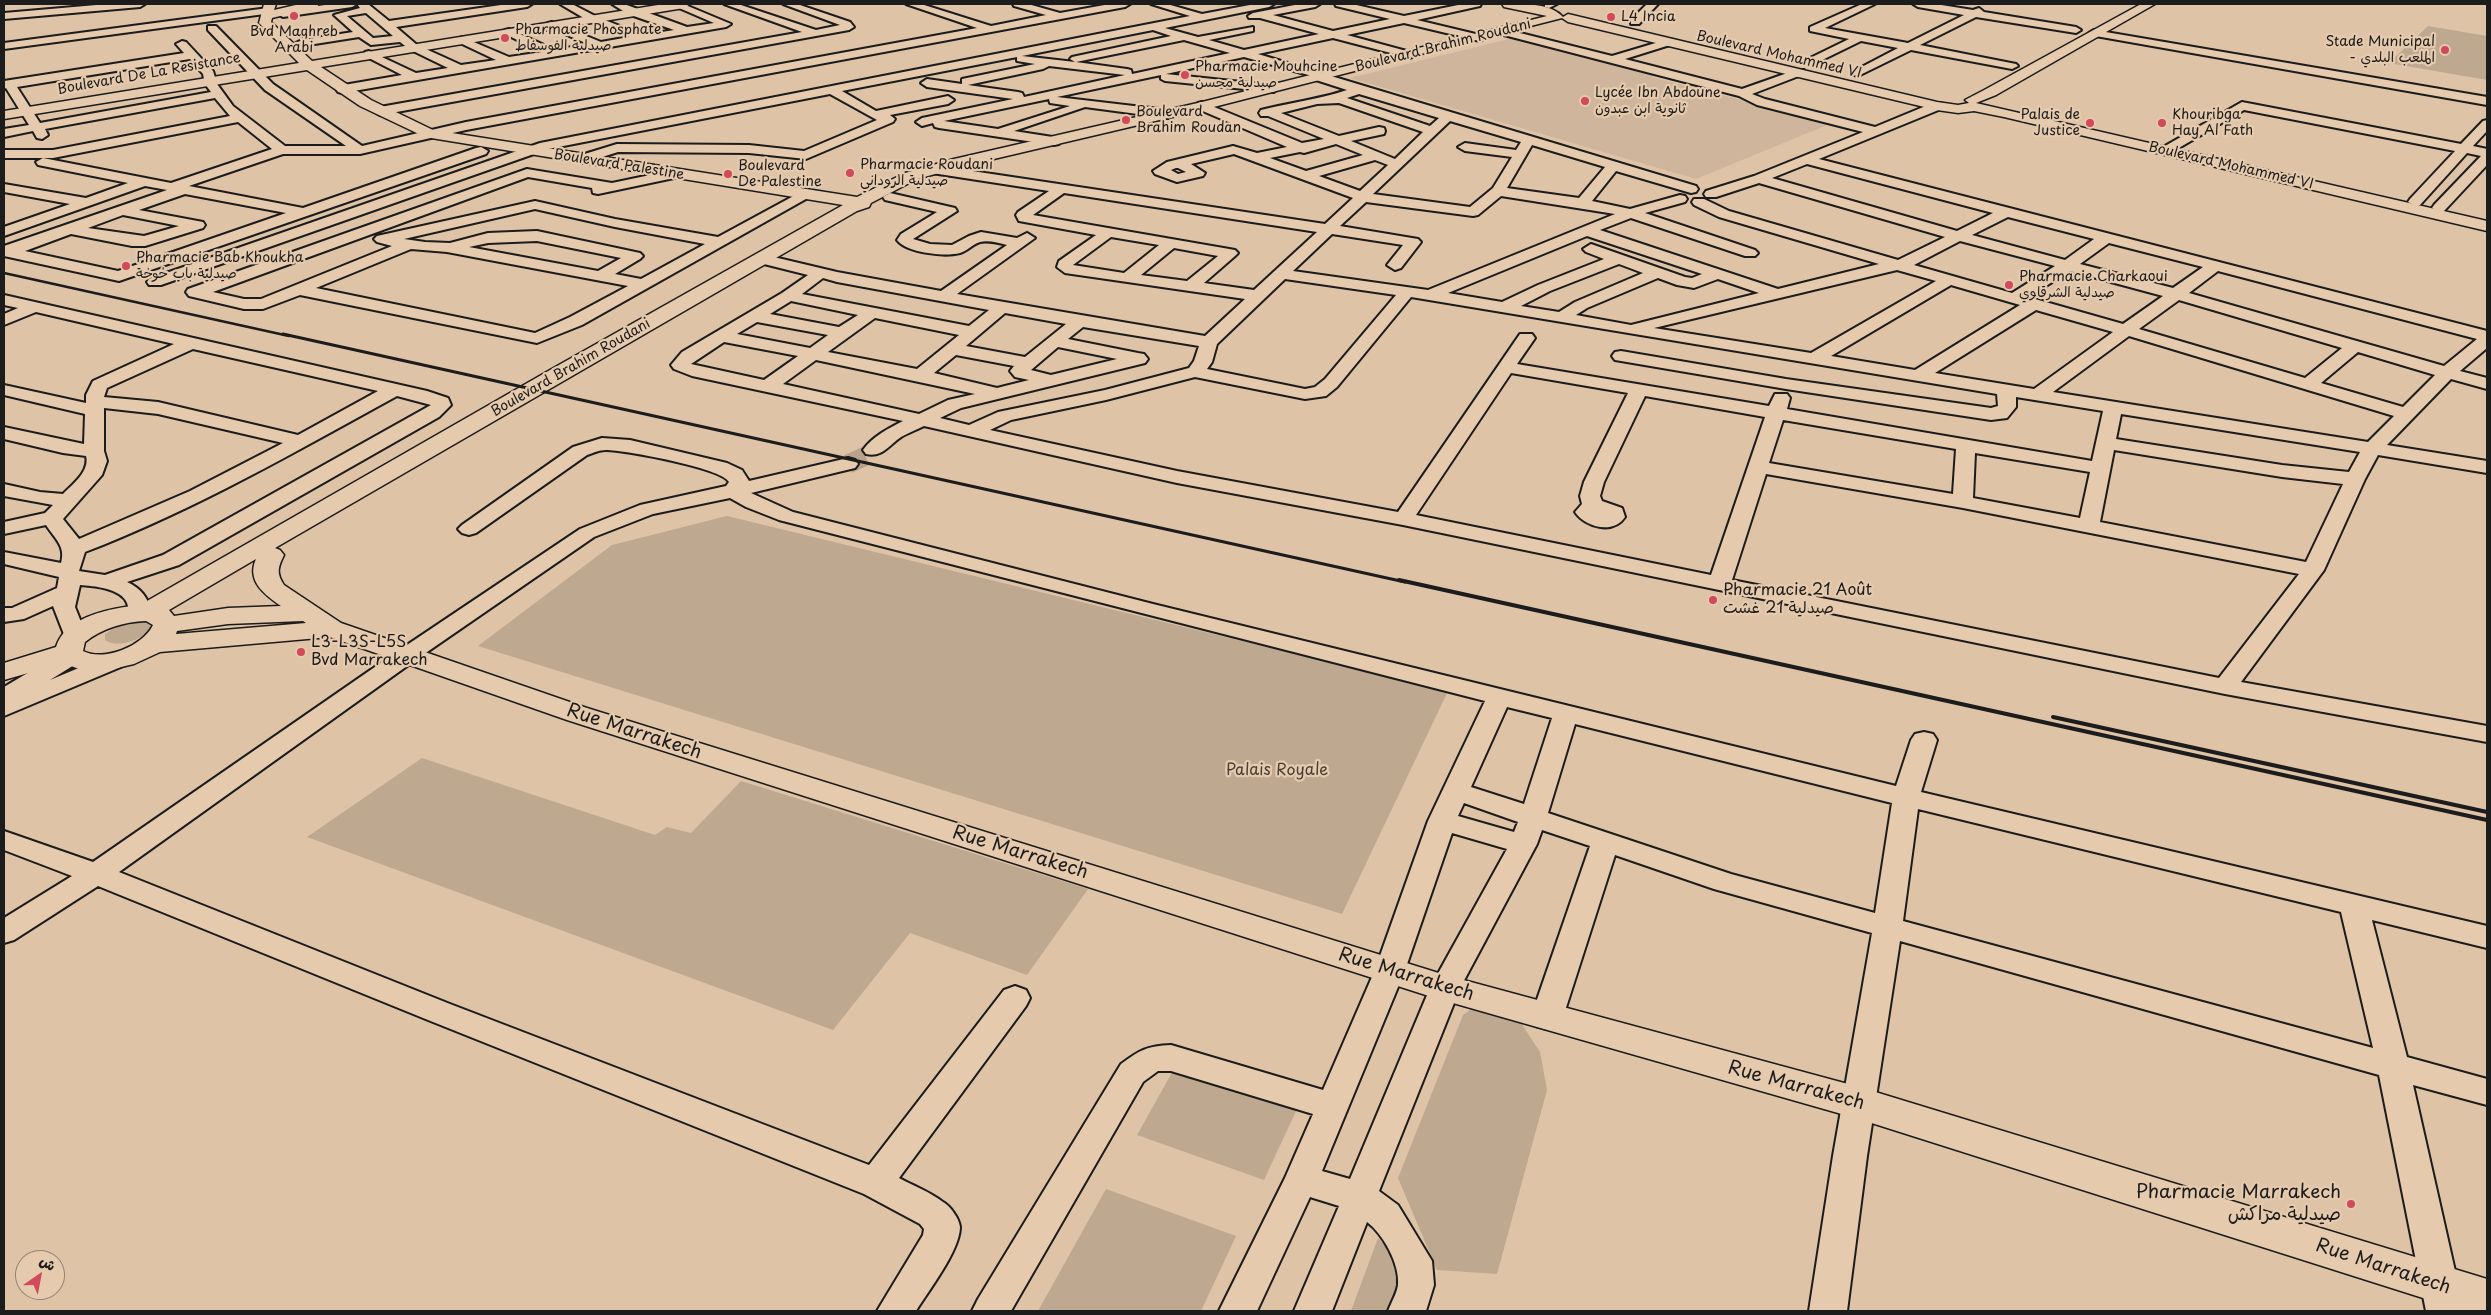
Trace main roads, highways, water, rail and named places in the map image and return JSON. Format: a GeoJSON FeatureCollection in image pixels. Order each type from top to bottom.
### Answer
{"type":"FeatureCollection","features":[{"type":"Feature","properties":{"kind":"main road"},"geometry":{"type":"LineString","coordinates":[[273,11],[302,4]]}},
{"type":"Feature","properties":{"kind":"main road"},"geometry":{"type":"LineString","coordinates":[[273,11],[313,4]]}},
{"type":"Feature","properties":{"kind":"main road","name":"Boulevard De La Resistance"},"geometry":{"type":"LineString","coordinates":[[4,114],[370,54],[408,43],[462,40],[680,4]]}},
{"type":"Feature","properties":{"kind":"main road","name":"Boulevard Mohammed VI"},"geometry":{"type":"LineString","coordinates":[[1508,4],[1635,22],[1829,66]]}},
{"type":"Feature","properties":{"kind":"main road"},"geometry":{"type":"LineString","coordinates":[[1996,74],[2126,4]]}},
{"type":"Feature","properties":{"kind":"main road"},"geometry":{"type":"LineString","coordinates":[[1971,100],[1991,92],[2148,4]]}},
{"type":"Feature","properties":{"kind":"main road","name":"Boulevard Mohammed VI"},"geometry":{"type":"LineString","coordinates":[[1558,10],[1669,42],[1932,104],[1958,109],[1971,100],[2487,219]]}},
{"type":"Feature","properties":{"kind":"main road","name":"Boulevard Brahim Roudani"},"geometry":{"type":"LineString","coordinates":[[155,623],[557,374],[763,263],[858,204],[938,171],[1007,152],[1504,32],[1558,10]]}},
{"type":"Feature","properties":{"kind":"main road","name":"Boulevard Palestine"},"geometry":{"type":"LineString","coordinates":[[273,11],[302,43],[326,61],[360,86],[398,107],[440,134]]}},
{"type":"Feature","properties":{"kind":"main road","name":"Boulevard Palestine"},"geometry":{"type":"LineString","coordinates":[[273,11],[307,64],[380,111],[440,134],[496,146],[538,148],[582,159],[858,204]]}},
{"type":"Feature","properties":{"kind":"main road","name":"Boulevard Mohammed VI"},"geometry":{"type":"LineString","coordinates":[[1853,72],[1876,77]]}},
{"type":"Feature","properties":{"kind":"main road"},"geometry":{"type":"LineString","coordinates":[[1971,100],[1979,83]]}},
{"type":"Feature","properties":{"kind":"main road","name":"Boulevard Mohammed VI"},"geometry":{"type":"LineString","coordinates":[[1971,100],[2487,226]]}},
{"type":"Feature","properties":{"kind":"main road","name":"Boulevard Brahim Roudani"},"geometry":{"type":"LineString","coordinates":[[155,623],[577,374],[858,204]]}},
{"type":"Feature","properties":{"kind":"main road"},"geometry":{"type":"LineString","coordinates":[[271,555],[265,568],[266,578],[275,590],[319,621]]}},
{"type":"Feature","properties":{"kind":"main road"},"geometry":{"type":"LineString","coordinates":[[4,672],[71,649],[104,620],[155,623],[319,621]]}},
{"type":"Feature","properties":{"kind":"main road","name":"Rue Marrakech"},"geometry":{"type":"LineString","coordinates":[[319,621],[406,656],[595,720],[1445,988],[1858,1103],[2167,1197],[2443,1298],[2487,1299]]}},
{"type":"Feature","properties":{"kind":"main road"},"geometry":{"type":"LineString","coordinates":[[71,649],[77,660],[96,662],[120,658],[155,623]]}},
{"type":"Feature","properties":{"kind":"tunnel"},"geometry":{"type":"LineString","coordinates":[[848,464],[866,456],[873,450]]}},
{"type":"Feature","properties":{"kind":"railway"},"geometry":{"type":"LineString","coordinates":[[4,273],[289,336]]}},
{"type":"Feature","properties":{"kind":"railway"},"geometry":{"type":"LineString","coordinates":[[283,334],[1405,582]]}},
{"type":"Feature","properties":{"kind":"railway"},"geometry":{"type":"LineString","coordinates":[[1399,580],[2487,820]]}},
{"type":"Feature","properties":{"kind":"railway"},"geometry":{"type":"LineString","coordinates":[[2053,717],[2487,812]]}},
{"type":"Feature","properties":{"kind":"place","name":"Bvd Maghreb Arabi"},"geometry":{"type":"Point","coordinates":[294,16]}},
{"type":"Feature","properties":{"kind":"place","name":"L4 Incia"},"geometry":{"type":"Point","coordinates":[1611,17]}},
{"type":"Feature","properties":{"kind":"place","name":"Pharmacie Phosphate صيدلية الفوسفاط"},"geometry":{"type":"Point","coordinates":[505,38]}},
{"type":"Feature","properties":{"kind":"place","name":"Stade Municipal - الملعب البلدي"},"geometry":{"type":"Point","coordinates":[2445,50]}},
{"type":"Feature","properties":{"kind":"place","name":"Pharmacie Mouhcine صيدلية محسن"},"geometry":{"type":"Point","coordinates":[1185,75]}},
{"type":"Feature","properties":{"kind":"place","name":"Lycée Ibn Abdoune ثانوية ابن عبدون"},"geometry":{"type":"Point","coordinates":[1585,101]}},
{"type":"Feature","properties":{"kind":"place","name":"Boulevard Brahim Roudan"},"geometry":{"type":"Point","coordinates":[1126,120]}},
{"type":"Feature","properties":{"kind":"place","name":"Palais de Justice"},"geometry":{"type":"Point","coordinates":[2090,123]}},
{"type":"Feature","properties":{"kind":"place","name":"Khouribga Hay Al Fath"},"geometry":{"type":"Point","coordinates":[2162,123]}},
{"type":"Feature","properties":{"kind":"place","name":"Pharmacie Roudani صيدلية الروداني"},"geometry":{"type":"Point","coordinates":[850,173]}},
{"type":"Feature","properties":{"kind":"place","name":"Boulevard De Palestine"},"geometry":{"type":"Point","coordinates":[728,174]}},
{"type":"Feature","properties":{"kind":"place","name":"Pharmacie Bab Khoukha صيدلية باب خوخة"},"geometry":{"type":"Point","coordinates":[126,266]}},
{"type":"Feature","properties":{"kind":"place","name":"Pharmacie Charkaoui صيدلية الشرقاوي"},"geometry":{"type":"Point","coordinates":[2009,285]}},
{"type":"Feature","properties":{"kind":"place","name":"Pharmacie 21 Août صيدلية 21 غشت"},"geometry":{"type":"Point","coordinates":[1713,600]}},
{"type":"Feature","properties":{"kind":"place","name":"L3-L3S-L5S Bvd Marrakech"},"geometry":{"type":"Point","coordinates":[301,652]}},
{"type":"Feature","properties":{"kind":"place","name":"Pharmacie Marrakech صيدلية مراكش"},"geometry":{"type":"Point","coordinates":[2351,1204]}},
{"type":"Feature","properties":{"kind":"park label","name":"Palais Royale"},"geometry":{"type":"Point","coordinates":[1277,771]}}]}
